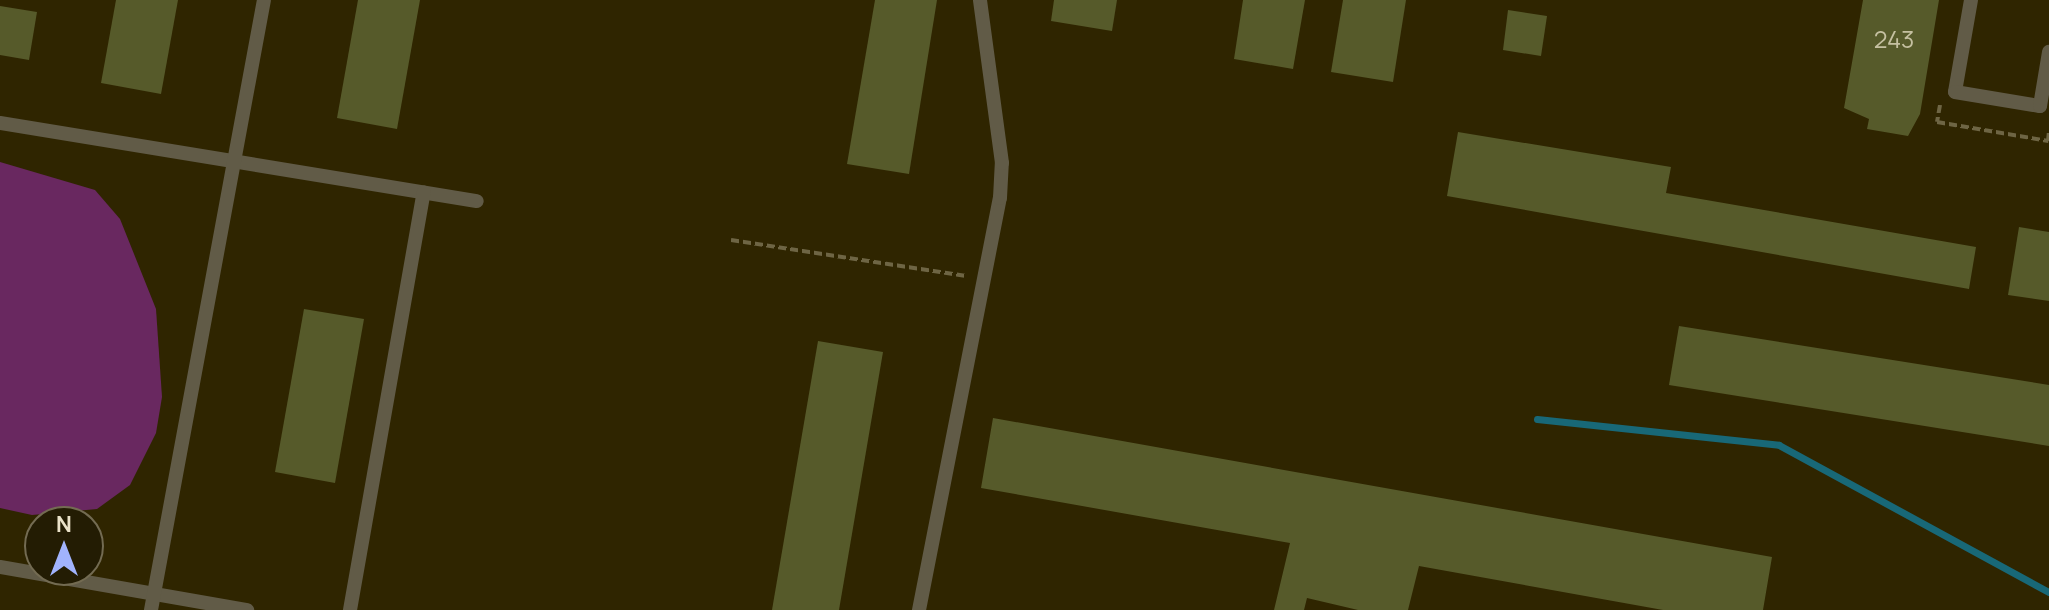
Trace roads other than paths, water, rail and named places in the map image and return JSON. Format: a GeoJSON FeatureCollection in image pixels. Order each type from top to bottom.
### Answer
{"type":"FeatureCollection","features":[{"type":"Feature","properties":{"kind":"lane"},"geometry":{"type":"LineString","coordinates":[[151,610],[264,0]]}},
{"type":"Feature","properties":{"kind":"lane"},"geometry":{"type":"LineString","coordinates":[[919,610],[984,279],[1002,163],[980,0]]}},
{"type":"Feature","properties":{"kind":"lane"},"geometry":{"type":"LineString","coordinates":[[1971,0],[1955,92],[2040,106],[2049,52]]}},
{"type":"Feature","properties":{"kind":"lane"},"geometry":{"type":"LineString","coordinates":[[0,123],[477,201]]}},
{"type":"Feature","properties":{"kind":"lane"},"geometry":{"type":"LineString","coordinates":[[350,610],[424,192]]}},
{"type":"Feature","properties":{"kind":"lane"},"geometry":{"type":"LineString","coordinates":[[0,567],[247,610]]}},
{"type":"Feature","properties":{"kind":"waterway"},"geometry":{"type":"LineString","coordinates":[[1537,419],[1779,445],[2049,592]]}}]}
